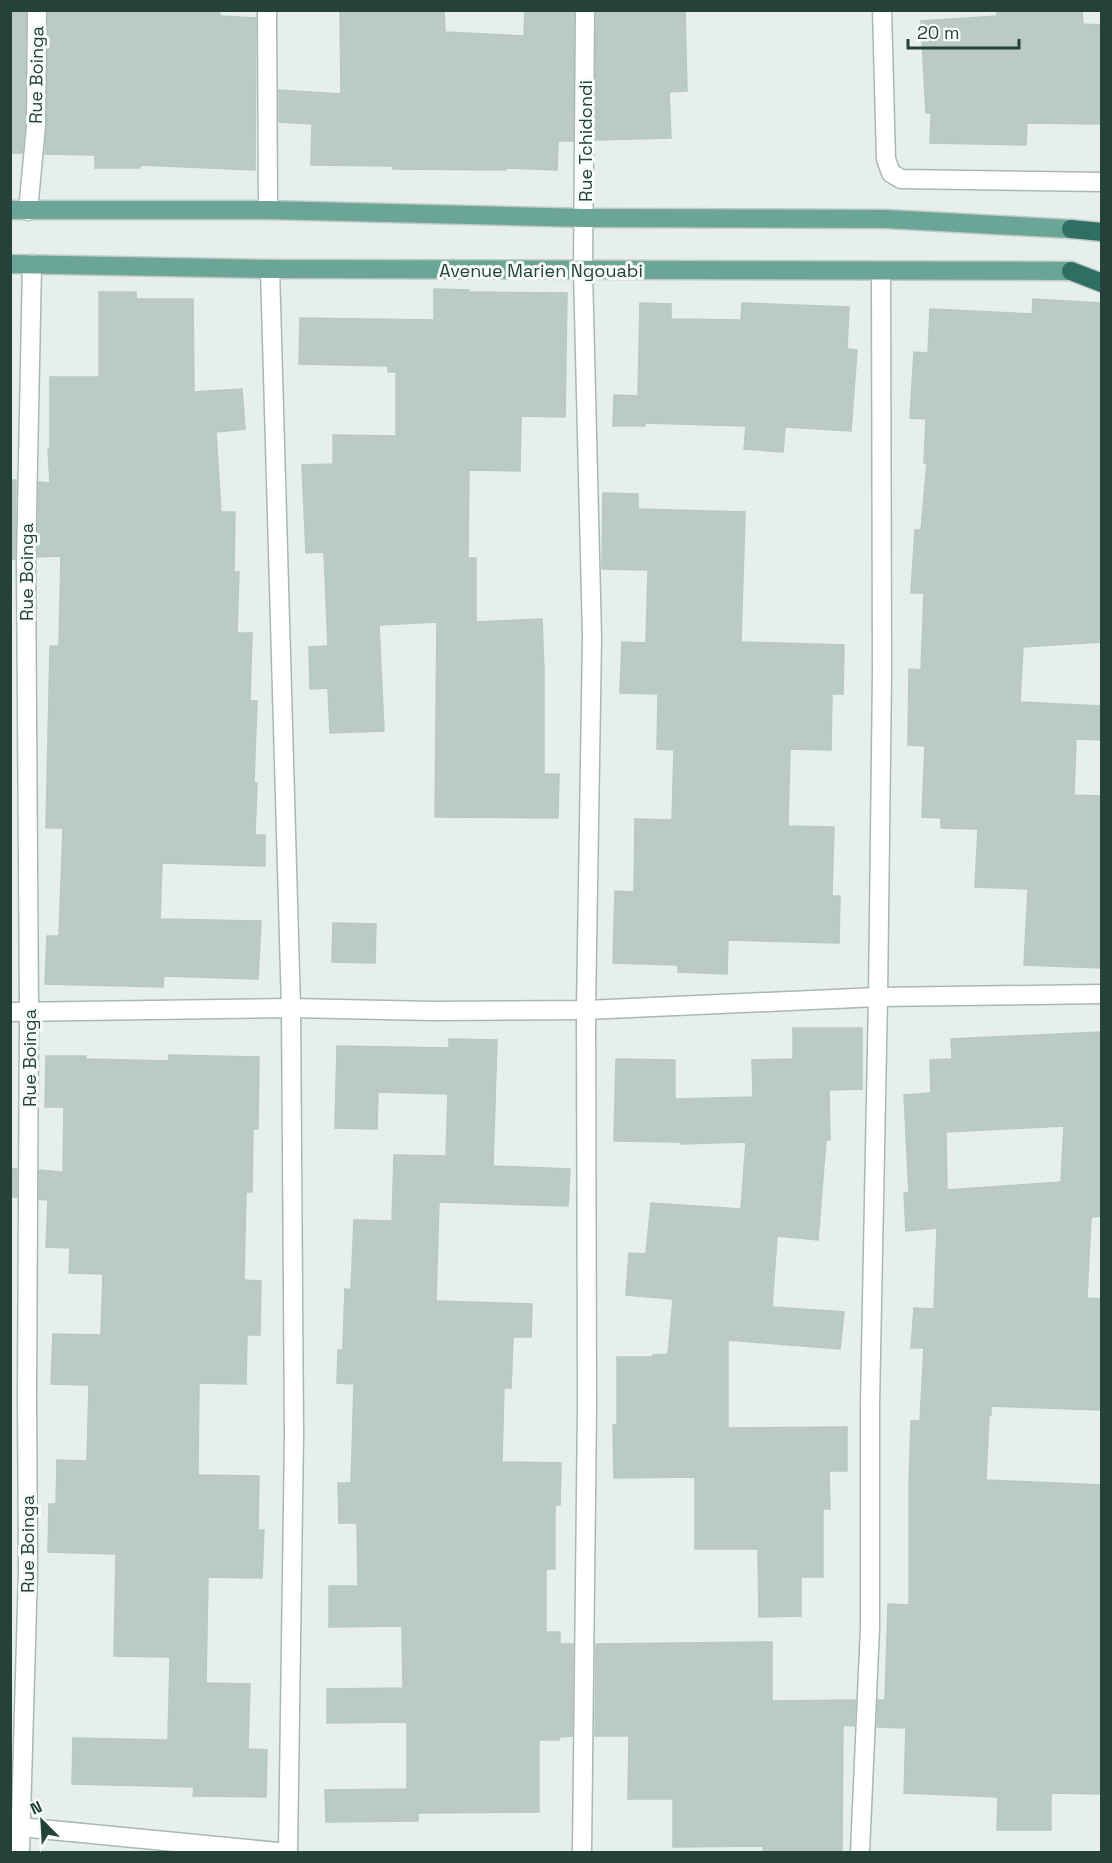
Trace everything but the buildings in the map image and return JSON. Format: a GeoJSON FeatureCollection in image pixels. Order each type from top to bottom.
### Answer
{"type":"FeatureCollection","features":[{"type":"Feature","properties":{"kind":"highway"},"geometry":{"type":"LineString","coordinates":[[1071,229],[1101,227]]}},
{"type":"Feature","properties":{"kind":"highway"},"geometry":{"type":"LineString","coordinates":[[1071,229],[1101,232]]}},
{"type":"Feature","properties":{"kind":"highway"},"geometry":{"type":"LineString","coordinates":[[1071,271],[1101,269]]}},
{"type":"Feature","properties":{"kind":"highway"},"geometry":{"type":"LineString","coordinates":[[1071,271],[1101,283]]}},
{"type":"Feature","properties":{"kind":"main road"},"geometry":{"type":"LineString","coordinates":[[19,211],[268,210],[585,218],[885,219],[1071,229]]}},
{"type":"Feature","properties":{"kind":"main road","name":"Avenue Marien Ngouabi"},"geometry":{"type":"LineString","coordinates":[[10,264],[270,269],[1071,271]]}},
{"type":"Feature","properties":{"kind":"street","name":"Rue Boinga"},"geometry":{"type":"LineString","coordinates":[[19,211],[36,126],[37,10]]}},
{"type":"Feature","properties":{"kind":"street"},"geometry":{"type":"LineString","coordinates":[[267,10],[268,210]]}},
{"type":"Feature","properties":{"kind":"street","name":"Rue Tchidondi"},"geometry":{"type":"LineString","coordinates":[[582,1852],[587,1406],[586,1010],[592,637],[583,271],[585,10]]}},
{"type":"Feature","properties":{"kind":"street"},"geometry":{"type":"LineString","coordinates":[[882,10],[886,159],[891,173],[901,179],[1101,182]]}},
{"type":"Feature","properties":{"kind":"street","name":"Rue Boinga"},"geometry":{"type":"LineString","coordinates":[[20,1852],[15,1826],[28,1571],[29,1012],[26,562],[32,264]]}},
{"type":"Feature","properties":{"kind":"street"},"geometry":{"type":"LineString","coordinates":[[270,269],[291,1008],[294,1435],[288,1852]]}},
{"type":"Feature","properties":{"kind":"street"},"geometry":{"type":"LineString","coordinates":[[861,1852],[870,1628],[870,1404],[882,673],[882,271]]}},
{"type":"Feature","properties":{"kind":"street"},"geometry":{"type":"LineString","coordinates":[[10,1012],[291,1008],[434,1011],[586,1010],[878,997],[1101,994]]}},
{"type":"Feature","properties":{"kind":"street"},"geometry":{"type":"LineString","coordinates":[[15,1826],[278,1852]]}}]}
